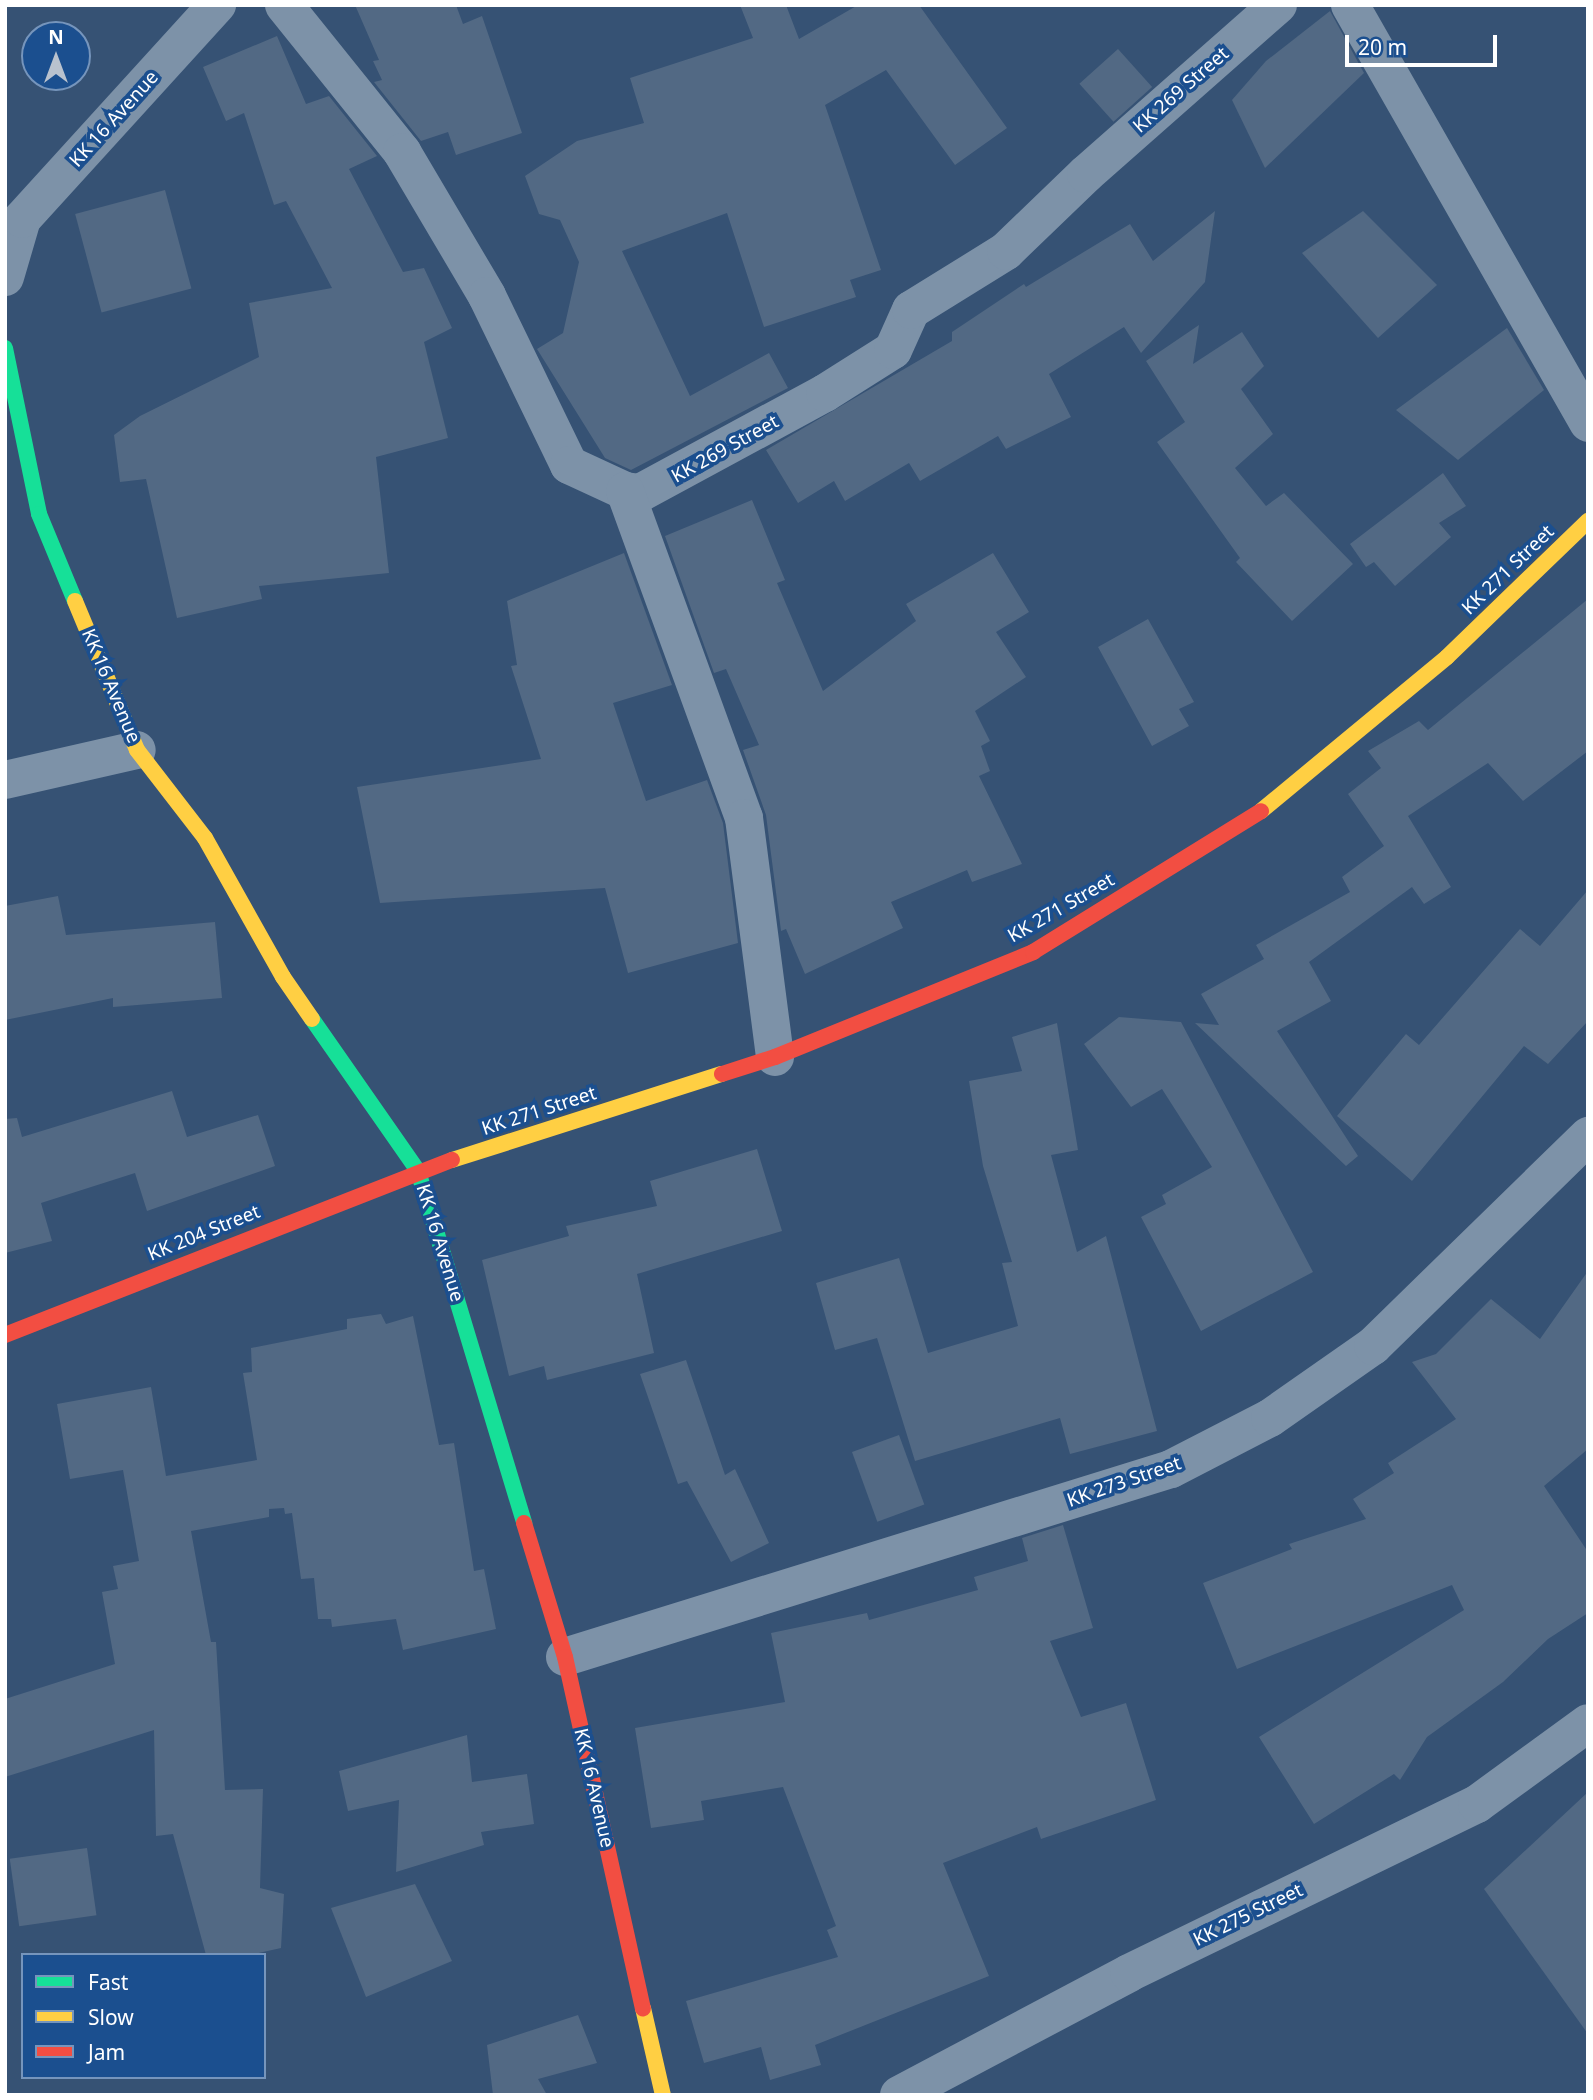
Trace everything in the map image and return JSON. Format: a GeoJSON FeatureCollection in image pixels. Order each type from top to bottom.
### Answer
{"type":"FeatureCollection","features":[{"type":"Feature","properties":{"kind":"street","name":"KK 16 Avenue"},"geometry":{"type":"LineString","coordinates":[[5,277],[22,219],[217,5]]}},
{"type":"Feature","properties":{"kind":"street"},"geometry":{"type":"LineString","coordinates":[[284,5],[402,152],[487,296],[569,465],[625,491],[744,818],[775,1057]]}},
{"type":"Feature","properties":{"kind":"street","name":"KK 269 Street"},"geometry":{"type":"LineString","coordinates":[[625,491],[640,493],[675,477],[893,350],[911,310],[1006,251],[1086,174],[1278,5]]}},
{"type":"Feature","properties":{"kind":"street"},"geometry":{"type":"LineString","coordinates":[[1350,5],[1588,422]]}},
{"type":"Feature","properties":{"kind":"street","name":"KK 16 Avenue"},"geometry":{"type":"LineString","coordinates":[[5,348],[39,514],[137,750],[205,838],[283,977],[418,1171],[565,1657],[663,2095]]}},
{"type":"Feature","properties":{"kind":"street","name":"KK 271 Street"},"geometry":{"type":"LineString","coordinates":[[418,1171],[775,1057],[1033,952],[1261,811],[1447,657],[1588,521]]}},
{"type":"Feature","properties":{"kind":"street"},"geometry":{"type":"LineString","coordinates":[[5,780],[137,750]]}},
{"type":"Feature","properties":{"kind":"street","name":"KK 273 Street"},"geometry":{"type":"LineString","coordinates":[[565,1657],[1171,1469],[1270,1418],[1373,1346],[1588,1136]]}},
{"type":"Feature","properties":{"kind":"street","name":"KK 204 Street"},"geometry":{"type":"LineString","coordinates":[[5,1335],[418,1171]]}},
{"type":"Feature","properties":{"kind":"street","name":"KK 275 Street"},"geometry":{"type":"LineString","coordinates":[[899,2095],[1129,1973],[1477,1804],[1588,1723]]}},
{"type":"Feature","properties":{"kind":"building"},"geometry":{"type":"Polygon","coordinates":[[[355,5],[456,5],[463,24],[482,16],[522,133],[456,155],[448,132],[421,141],[374,82],[382,80],[373,61],[379,60],[355,5]]]}},
{"type":"Feature","properties":{"kind":"building"},"geometry":{"type":"Polygon","coordinates":[[[740,5],[786,5],[799,39],[858,5],[919,5],[1007,128],[955,165],[886,70],[825,105],[881,270],[850,280],[856,297],[764,327],[727,213],[622,251],[690,396],[769,353],[788,388],[631,470],[605,458],[537,349],[563,333],[579,262],[560,220],[539,214],[525,176],[577,141],[644,123],[630,78],[753,38],[740,5]]]}},
{"type":"Feature","properties":{"kind":"building"},"geometry":{"type":"Polygon","coordinates":[[[1330,11],[1364,73],[1265,168],[1232,100],[1266,61],[1330,11]]]}},
{"type":"Feature","properties":{"kind":"building"},"geometry":{"type":"Polygon","coordinates":[[[277,36],[306,104],[329,96],[377,156],[349,169],[403,272],[424,268],[452,328],[424,342],[448,438],[376,457],[389,573],[259,586],[262,599],[177,618],[146,479],[120,482],[114,435],[140,416],[259,357],[249,303],[332,288],[286,201],[274,205],[244,113],[226,121],[203,67],[277,36]]]}},
{"type":"Feature","properties":{"kind":"building"},"geometry":{"type":"Polygon","coordinates":[[[1118,49],[1152,87],[1113,122],[1079,84],[1118,49]]]}},
{"type":"Feature","properties":{"kind":"building"},"geometry":{"type":"Polygon","coordinates":[[[165,190],[191,289],[102,313],[75,214],[165,190]]]}},
{"type":"Feature","properties":{"kind":"building"},"geometry":{"type":"Polygon","coordinates":[[[1215,211],[1205,282],[1141,353],[1124,327],[1049,374],[1071,417],[1006,449],[998,436],[920,481],[909,463],[845,501],[834,481],[798,503],[766,450],[952,341],[952,332],[1024,284],[1026,287],[1130,224],[1153,261],[1215,211]]]}},
{"type":"Feature","properties":{"kind":"building"},"geometry":{"type":"Polygon","coordinates":[[[1363,211],[1437,285],[1378,338],[1302,253],[1363,211]]]}},
{"type":"Feature","properties":{"kind":"building"},"geometry":{"type":"Polygon","coordinates":[[[1199,325],[1193,364],[1242,332],[1264,366],[1241,389],[1273,434],[1235,468],[1266,506],[1284,493],[1353,564],[1292,621],[1236,562],[1240,558],[1157,442],[1185,422],[1146,361],[1199,325]]]}},
{"type":"Feature","properties":{"kind":"building"},"geometry":{"type":"Polygon","coordinates":[[[1507,328],[1544,390],[1458,460],[1396,410],[1507,328]]]}},
{"type":"Feature","properties":{"kind":"building"},"geometry":{"type":"Polygon","coordinates":[[[1443,473],[1466,506],[1439,523],[1451,537],[1395,586],[1374,562],[1366,567],[1350,544],[1443,473]]]}},
{"type":"Feature","properties":{"kind":"building"},"geometry":{"type":"Polygon","coordinates":[[[752,500],[785,580],[777,583],[823,691],[916,621],[906,604],[993,553],[1029,612],[996,632],[1026,677],[975,711],[990,741],[981,746],[990,771],[979,776],[1022,864],[972,882],[967,870],[891,902],[903,928],[805,974],[786,929],[781,931],[766,815],[743,750],[759,745],[726,669],[714,673],[665,536],[752,500]]]}},
{"type":"Feature","properties":{"kind":"building"},"geometry":{"type":"Polygon","coordinates":[[[624,553],[672,685],[613,703],[646,801],[707,780],[723,823],[738,943],[628,973],[605,888],[380,903],[357,787],[541,759],[511,666],[517,665],[507,601],[624,553]]]}},
{"type":"Feature","properties":{"kind":"building"},"geometry":{"type":"Polygon","coordinates":[[[1588,599],[1588,751],[1523,801],[1488,763],[1408,816],[1451,887],[1424,904],[1412,887],[1309,962],[1331,1001],[1277,1031],[1358,1156],[1346,1166],[1195,1023],[1219,1025],[1201,994],[1264,959],[1256,945],[1350,892],[1342,877],[1384,846],[1348,794],[1381,768],[1368,751],[1419,721],[1428,730],[1588,599]]]}},
{"type":"Feature","properties":{"kind":"building"},"geometry":{"type":"Polygon","coordinates":[[[1148,619],[1194,702],[1179,709],[1189,726],[1152,746],[1098,647],[1148,619]]]}},
{"type":"Feature","properties":{"kind":"building"},"geometry":{"type":"Polygon","coordinates":[[[1588,890],[1588,1021],[1548,1064],[1524,1046],[1412,1181],[1337,1116],[1406,1034],[1419,1045],[1520,929],[1540,946],[1588,890]]]}},
{"type":"Feature","properties":{"kind":"building"},"geometry":{"type":"Polygon","coordinates":[[[58,896],[66,935],[215,922],[222,998],[113,1007],[113,998],[5,1020],[5,906],[58,896]]]}},
{"type":"Feature","properties":{"kind":"building"},"geometry":{"type":"Polygon","coordinates":[[[1119,1017],[1181,1022],[1313,1272],[1201,1331],[1141,1217],[1166,1204],[1162,1195],[1212,1167],[1162,1089],[1131,1107],[1084,1044],[1119,1017]]]}},
{"type":"Feature","properties":{"kind":"building"},"geometry":{"type":"Polygon","coordinates":[[[1057,1023],[1078,1150],[1051,1155],[1077,1252],[1106,1236],[1157,1431],[1070,1454],[1060,1418],[915,1461],[877,1338],[835,1350],[816,1283],[899,1258],[928,1353],[1018,1326],[1002,1263],[1012,1262],[983,1166],[969,1081],[1022,1071],[1012,1037],[1057,1023]]]}},
{"type":"Feature","properties":{"kind":"building"},"geometry":{"type":"Polygon","coordinates":[[[172,1091],[187,1137],[258,1115],[275,1166],[147,1211],[135,1173],[41,1203],[52,1241],[5,1253],[5,1119],[17,1118],[22,1137],[172,1091]]]}},
{"type":"Feature","properties":{"kind":"building"},"geometry":{"type":"Polygon","coordinates":[[[757,1149],[782,1231],[637,1274],[654,1353],[547,1380],[544,1366],[509,1376],[482,1260],[569,1236],[566,1226],[657,1206],[650,1181],[757,1149]]]}},
{"type":"Feature","properties":{"kind":"building"},"geometry":{"type":"Polygon","coordinates":[[[1588,1271],[1588,1449],[1544,1486],[1588,1552],[1588,1613],[1548,1639],[1503,1682],[1427,1737],[1400,1780],[1394,1774],[1314,1824],[1259,1737],[1464,1610],[1452,1585],[1237,1669],[1203,1583],[1292,1549],[1289,1544],[1366,1519],[1353,1499],[1394,1473],[1388,1463],[1456,1419],[1412,1362],[1436,1354],[1491,1299],[1540,1339],[1588,1271]]]}},
{"type":"Feature","properties":{"kind":"building"},"geometry":{"type":"Polygon","coordinates":[[[381,1314],[386,1324],[413,1316],[439,1445],[454,1443],[474,1571],[484,1569],[496,1629],[403,1650],[396,1619],[332,1627],[331,1619],[318,1619],[314,1578],[301,1579],[292,1513],[285,1514],[284,1508],[269,1509],[269,1517],[191,1531],[211,1642],[216,1642],[225,1790],[263,1789],[260,1888],[284,1894],[281,1948],[259,1953],[205,1953],[173,1834],[156,1836],[154,1730],[5,1777],[5,1699],[115,1664],[102,1592],[118,1589],[113,1566],[139,1561],[123,1470],[70,1479],[57,1404],[151,1387],[166,1476],[257,1460],[243,1373],[252,1372],[251,1348],[347,1329],[347,1319],[381,1314]]]}},
{"type":"Feature","properties":{"kind":"building"},"geometry":{"type":"Polygon","coordinates":[[[686,1360],[725,1475],[735,1469],[769,1543],[731,1562],[687,1481],[678,1484],[640,1374],[686,1360]]]}},
{"type":"Feature","properties":{"kind":"building"},"geometry":{"type":"Polygon","coordinates":[[[899,1435],[924,1505],[877,1522],[852,1452],[899,1435]]]}},
{"type":"Feature","properties":{"kind":"building"},"geometry":{"type":"Polygon","coordinates":[[[1063,1525],[1093,1628],[1050,1641],[1081,1717],[1126,1703],[1156,1800],[1041,1839],[1037,1827],[943,1863],[989,1976],[815,2045],[821,2065],[770,2080],[761,2047],[704,2063],[686,2001],[838,1957],[827,1930],[836,1926],[783,1787],[701,1801],[704,1820],[651,1828],[635,1728],[785,1702],[771,1633],[867,1613],[869,1620],[978,1590],[974,1577],[1028,1561],[1022,1538],[1063,1525]]]}},
{"type":"Feature","properties":{"kind":"building"},"geometry":{"type":"Polygon","coordinates":[[[467,1735],[472,1782],[527,1774],[534,1824],[481,1832],[484,1845],[396,1872],[399,1800],[348,1811],[339,1771],[467,1735]]]}},
{"type":"Feature","properties":{"kind":"building"},"geometry":{"type":"Polygon","coordinates":[[[1588,1792],[1588,2034],[1484,1889],[1588,1792]]]}},
{"type":"Feature","properties":{"kind":"building"},"geometry":{"type":"Polygon","coordinates":[[[87,1848],[96,1915],[19,1926],[10,1859],[87,1848]]]}},
{"type":"Feature","properties":{"kind":"building"},"geometry":{"type":"Polygon","coordinates":[[[415,1884],[452,1961],[366,1997],[331,1908],[415,1884]]]}},
{"type":"Feature","properties":{"kind":"building"},"geometry":{"type":"Polygon","coordinates":[[[578,2015],[597,2063],[538,2079],[547,2095],[493,2095],[487,2045],[578,2015]]]}},
{"type":"Feature","properties":{"kind":"traffic: fast"},"geometry":{"type":"LineString","coordinates":[[5,348],[39,514],[75,601]]}},
{"type":"Feature","properties":{"kind":"traffic: fast"},"geometry":{"type":"LineString","coordinates":[[312,1019],[418,1171],[524,1523]]}},
{"type":"Feature","properties":{"kind":"traffic: slow"},"geometry":{"type":"LineString","coordinates":[[1261,811],[1447,657],[1588,521]]}},
{"type":"Feature","properties":{"kind":"traffic: slow"},"geometry":{"type":"LineString","coordinates":[[75,601],[137,750],[205,838],[283,977],[312,1019]]}},
{"type":"Feature","properties":{"kind":"traffic: slow"},"geometry":{"type":"LineString","coordinates":[[452,1160],[722,1074]]}},
{"type":"Feature","properties":{"kind":"traffic: slow"},"geometry":{"type":"LineString","coordinates":[[643,2008],[663,2095]]}},
{"type":"Feature","properties":{"kind":"traffic: jam"},"geometry":{"type":"LineString","coordinates":[[722,1074],[775,1057],[1033,952],[1261,811]]}},
{"type":"Feature","properties":{"kind":"traffic: jam"},"geometry":{"type":"LineString","coordinates":[[5,1335],[452,1160]]}},
{"type":"Feature","properties":{"kind":"traffic: jam"},"geometry":{"type":"LineString","coordinates":[[524,1523],[565,1657],[643,2008]]}}]}
